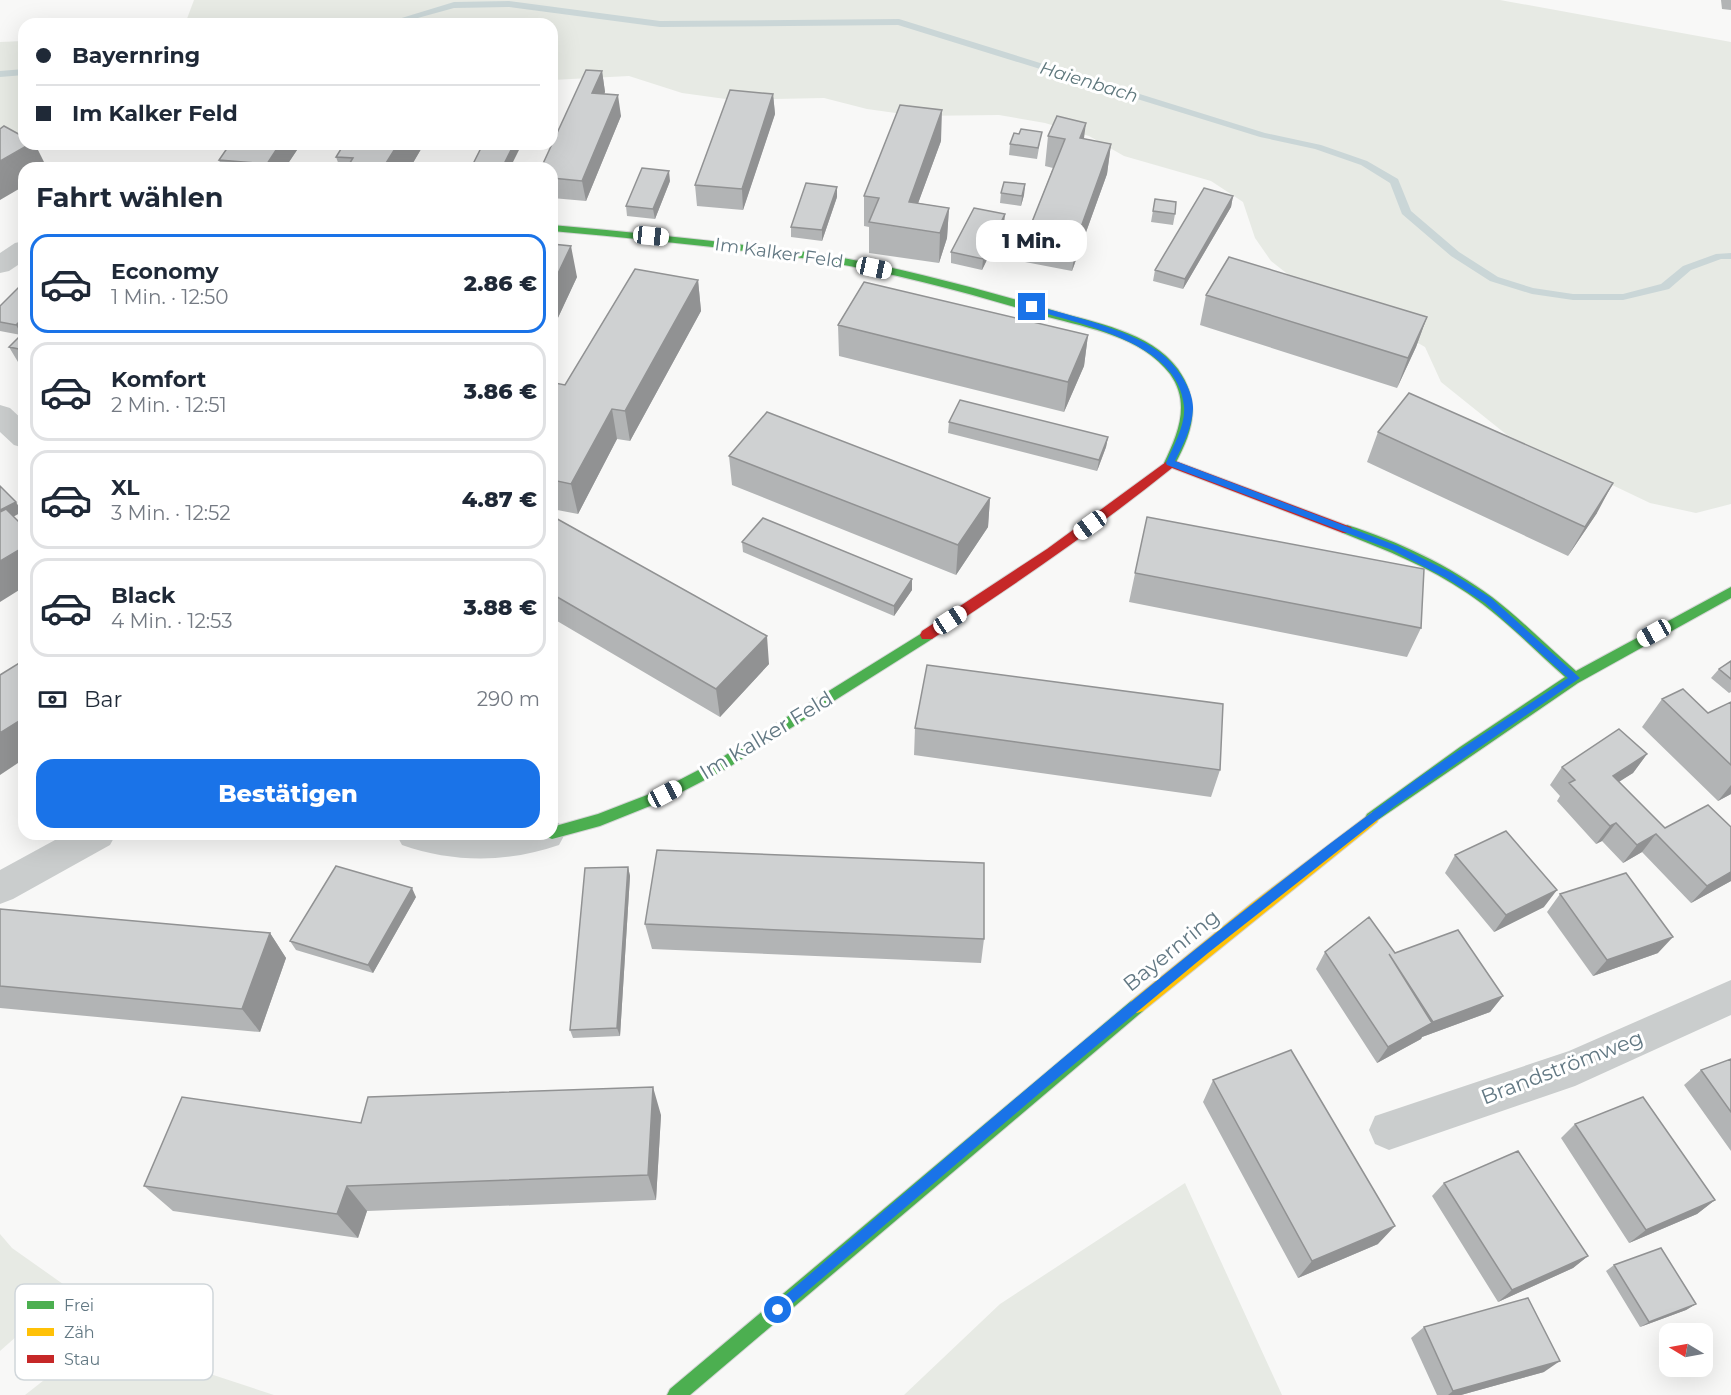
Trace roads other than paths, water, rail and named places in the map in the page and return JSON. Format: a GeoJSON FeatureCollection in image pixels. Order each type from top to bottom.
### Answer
{"type":"FeatureCollection","features":[{"type":"Feature","properties":{"kind":"street","name":"Im Kalker Feld"},"geometry":{"type":"LineString","coordinates":[[558,228],[672,238],[834,260],[995,296],[1111,332],[1156,353],[1172,369],[1183,386],[1189,407],[1184,433],[1170,463],[1106,514],[1024,573],[721,765],[665,794],[600,820],[558,831]]}},
{"type":"Feature","properties":{"kind":"street"},"geometry":{"type":"LineString","coordinates":[[0,265],[18,253]]}},
{"type":"Feature","properties":{"kind":"street"},"geometry":{"type":"LineString","coordinates":[[0,415],[18,432]]}},
{"type":"Feature","properties":{"kind":"street"},"geometry":{"type":"LineString","coordinates":[[1170,463],[1395,548],[1449,575],[1488,601],[1575,678]]}},
{"type":"Feature","properties":{"kind":"street","name":"Bayernring"},"geometry":{"type":"LineString","coordinates":[[676,1395],[863,1239],[1038,1087],[1204,950],[1391,803],[1575,678],[1731,592]]}},
{"type":"Feature","properties":{"kind":"street"},"geometry":{"type":"LineString","coordinates":[[0,888],[87,840]]}},
{"type":"Feature","properties":{"kind":"street"},"geometry":{"type":"LineString","coordinates":[[432,840],[476,846],[522,840]]}},
{"type":"Feature","properties":{"kind":"street","name":"Brandströmweg"},"geometry":{"type":"LineString","coordinates":[[1389,1130],[1575,1066],[1731,997]]}},
{"type":"Feature","properties":{"kind":"waterway","name":"Haienbach"},"geometry":{"type":"LineString","coordinates":[[407,18],[454,5],[509,4],[660,24],[899,22],[1263,135],[1318,147],[1364,163],[1394,181],[1406,212],[1455,254],[1494,279],[1532,291],[1573,297],[1623,297],[1665,287],[1687,268],[1720,256],[1731,256]]}},
{"type":"Feature","properties":{"kind":"waterway","name":"Haienbach"},"geometry":{"type":"LineString","coordinates":[[0,74],[18,72]]}}]}
